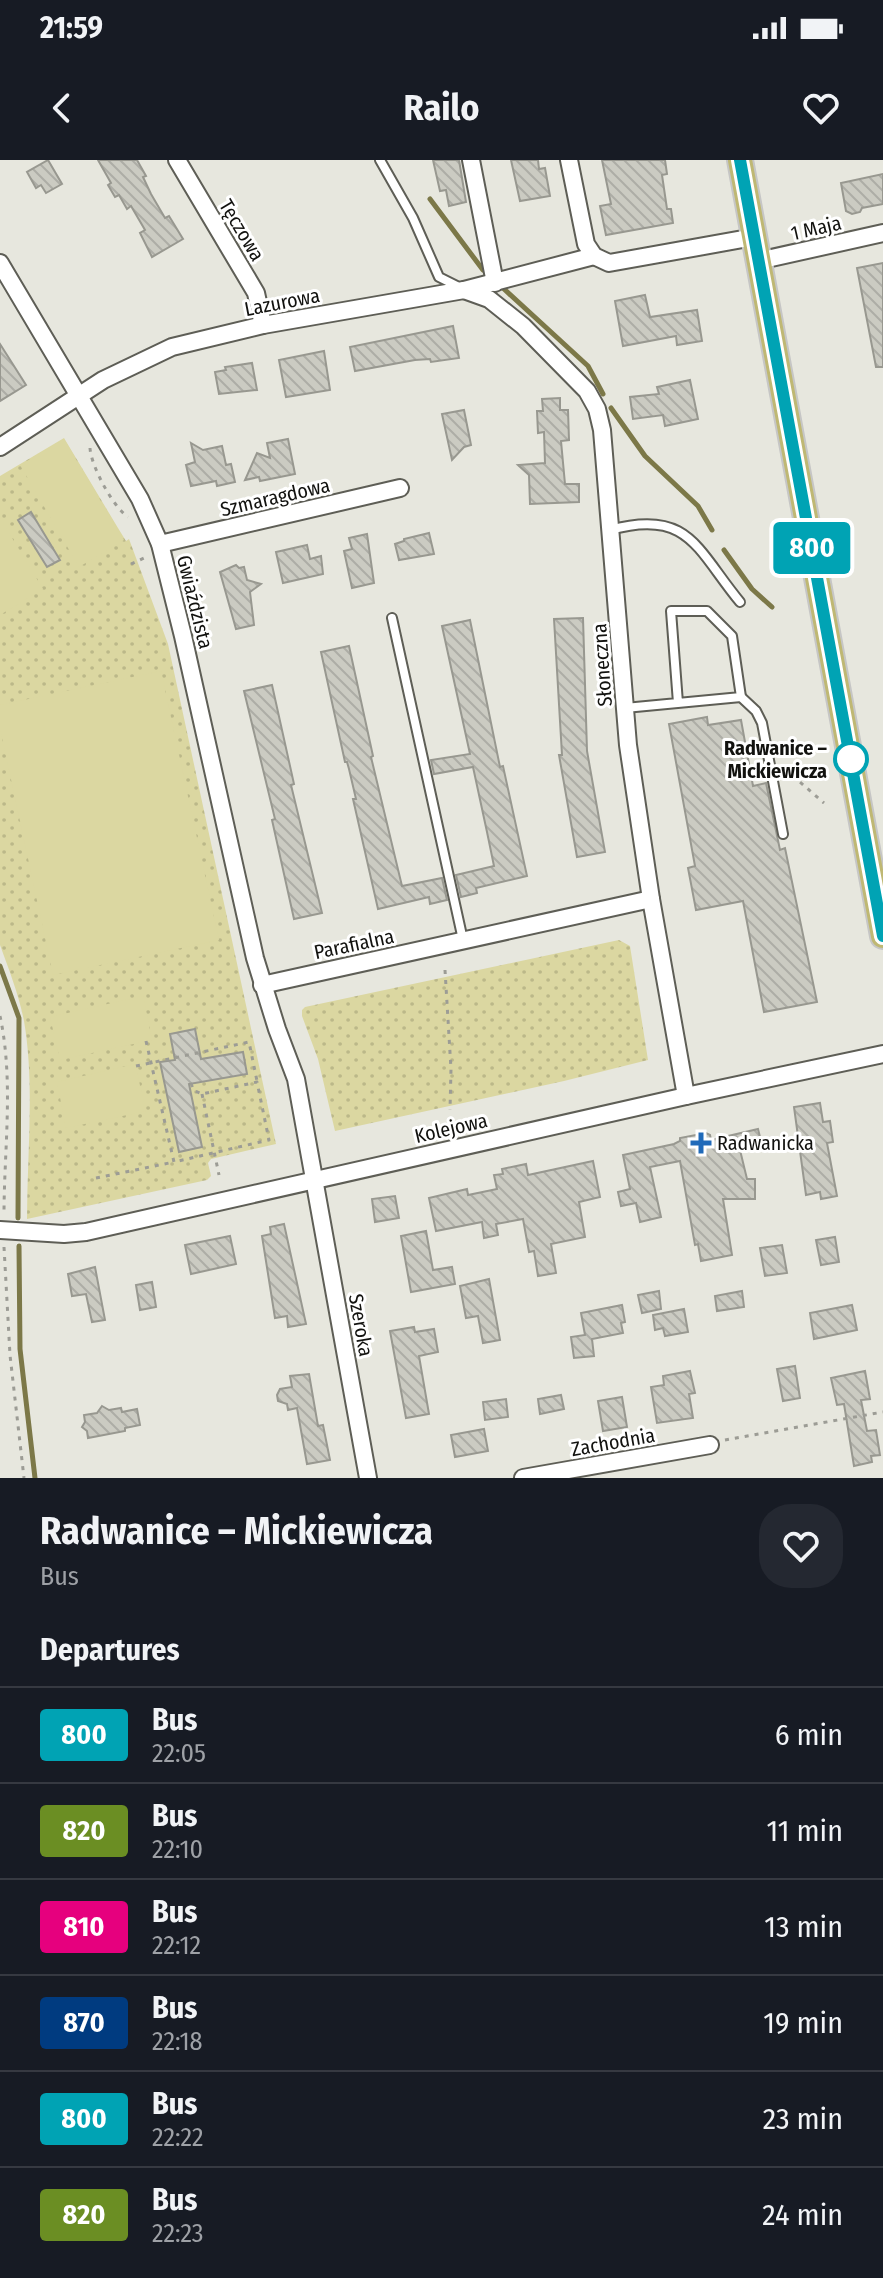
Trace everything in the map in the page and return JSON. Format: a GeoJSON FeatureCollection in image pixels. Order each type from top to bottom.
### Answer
{"type":"FeatureCollection","features":[{"type":"Feature","properties":{"kind":"main road"},"geometry":{"type":"LineString","coordinates":[[740,160],[883,936]]}},
{"type":"Feature","properties":{"kind":"street","name":"Tęczowa"},"geometry":{"type":"LineString","coordinates":[[177,160],[256,293],[263,325]]}},
{"type":"Feature","properties":{"kind":"street"},"geometry":{"type":"LineString","coordinates":[[471,160],[495,283]]}},
{"type":"Feature","properties":{"kind":"street"},"geometry":{"type":"LineString","coordinates":[[569,160],[586,244],[594,256],[609,263],[756,249]]}},
{"type":"Feature","properties":{"kind":"street","name":"1 Maja"},"geometry":{"type":"LineString","coordinates":[[756,249],[883,233]]}},
{"type":"Feature","properties":{"kind":"street","name":"Lazurowa"},"geometry":{"type":"LineString","coordinates":[[0,447],[103,380],[172,347],[263,325],[464,290],[594,256]]}},
{"type":"Feature","properties":{"kind":"street","name":"Gwiaździsta"},"geometry":{"type":"LineString","coordinates":[[0,263],[140,499],[183,636],[262,985]]}},
{"type":"Feature","properties":{"kind":"street","name":"Słoneczna"},"geometry":{"type":"LineString","coordinates":[[464,290],[489,299],[523,326],[587,391],[597,409],[602,430],[625,708],[651,899],[686,1096]]}},
{"type":"Feature","properties":{"kind":"street","name":"Szmaragdowa"},"geometry":{"type":"LineString","coordinates":[[154,547],[400,488]]}},
{"type":"Feature","properties":{"kind":"street","name":"Parafialna"},"geometry":{"type":"LineString","coordinates":[[262,985],[651,899]]}},
{"type":"Feature","properties":{"kind":"street"},"geometry":{"type":"LineString","coordinates":[[262,985],[296,1079],[315,1179]]}},
{"type":"Feature","properties":{"kind":"street","name":"Kolejowa"},"geometry":{"type":"LineString","coordinates":[[0,1230],[64,1234],[86,1232],[883,1054]]}},
{"type":"Feature","properties":{"kind":"street","name":"Szeroka"},"geometry":{"type":"LineString","coordinates":[[315,1179],[368,1478]]}},
{"type":"Feature","properties":{"kind":"street","name":"Zachodnia"},"geometry":{"type":"LineString","coordinates":[[523,1478],[710,1445]]}},
{"type":"Feature","properties":{"kind":"lane"},"geometry":{"type":"LineString","coordinates":[[380,160],[413,218],[439,277],[464,290]]}},
{"type":"Feature","properties":{"kind":"lane"},"geometry":{"type":"LineString","coordinates":[[610,530],[648,523],[679,531],[694,540],[740,602]]}},
{"type":"Feature","properties":{"kind":"lane"},"geometry":{"type":"LineString","coordinates":[[678,703],[671,611],[707,611],[732,636],[741,697],[756,711],[762,723],[783,834]]}},
{"type":"Feature","properties":{"kind":"lane"},"geometry":{"type":"LineString","coordinates":[[392,618],[464,941]]}},
{"type":"Feature","properties":{"kind":"lane"},"geometry":{"type":"LineString","coordinates":[[625,708],[741,697]]}},
{"type":"Feature","properties":{"kind":"path"},"geometry":{"type":"LineString","coordinates":[[91,437],[93,466],[120,512],[129,518]]}},
{"type":"Feature","properties":{"kind":"path"},"geometry":{"type":"LineString","coordinates":[[152,563],[154,547]]}},
{"type":"Feature","properties":{"kind":"path"},"geometry":{"type":"LineString","coordinates":[[131,564],[146,557]]}},
{"type":"Feature","properties":{"kind":"path"},"geometry":{"type":"LineString","coordinates":[[769,751],[824,803]]}},
{"type":"Feature","properties":{"kind":"path"},"geometry":{"type":"LineString","coordinates":[[445,970],[451,1069],[450,1110]]}},
{"type":"Feature","properties":{"kind":"path"},"geometry":{"type":"LineString","coordinates":[[0,1016],[6,1042],[7,1073],[4,1199]]}},
{"type":"Feature","properties":{"kind":"path"},"geometry":{"type":"LineString","coordinates":[[146,1041],[174,1162]]}},
{"type":"Feature","properties":{"kind":"path"},"geometry":{"type":"LineString","coordinates":[[96,1178],[269,1140],[249,1042],[136,1066]]}},
{"type":"Feature","properties":{"kind":"path"},"geometry":{"type":"LineString","coordinates":[[190,1079],[193,1090],[202,1094],[257,1082]]}},
{"type":"Feature","properties":{"kind":"path"},"geometry":{"type":"LineString","coordinates":[[202,1094],[219,1175]]}},
{"type":"Feature","properties":{"kind":"path"},"geometry":{"type":"LineString","coordinates":[[5,1262],[10,1355],[24,1478]]}},
{"type":"Feature","properties":{"kind":"path"},"geometry":{"type":"LineString","coordinates":[[710,1445],[883,1412]]}},
{"type":"Feature","properties":{"kind":"shaded area"},"geometry":{"type":"Polygon","coordinates":[[[64,438],[126,541],[129,539],[168,644],[276,1144],[211,1159],[208,1163],[211,1176],[207,1180],[27,1219],[30,1095],[27,1045],[19,1002],[0,945],[0,476],[64,438]]]}},
{"type":"Feature","properties":{"kind":"shaded area"},"geometry":{"type":"Polygon","coordinates":[[[64,439],[124,540],[79,567],[20,465],[64,439]]]}},
{"type":"Feature","properties":{"kind":"shaded area"},"geometry":{"type":"Polygon","coordinates":[[[0,518],[43,589],[0,615],[0,518]]]}},
{"type":"Feature","properties":{"kind":"shaded area"},"geometry":{"type":"Polygon","coordinates":[[[161,671],[219,940],[53,975],[0,728],[0,705],[161,671]]]}},
{"type":"Feature","properties":{"kind":"shaded area"},"geometry":{"type":"Polygon","coordinates":[[[619,940],[630,946],[648,1060],[335,1131],[318,1059],[302,1016],[305,1007],[619,940]]]}},
{"type":"Feature","properties":{"kind":"shaded area"},"geometry":{"type":"Polygon","coordinates":[[[143,996],[152,1040],[60,1060],[50,1017],[143,996]]]}},
{"type":"Feature","properties":{"kind":"shaded area"},"geometry":{"type":"Polygon","coordinates":[[[135,1064],[146,1111],[66,1128],[57,1082],[135,1064]]]}},
{"type":"Feature","properties":{"kind":"building"},"geometry":{"type":"Polygon","coordinates":[[[48,160],[62,184],[46,193],[41,185],[36,188],[27,172],[48,160]]]}},
{"type":"Feature","properties":{"kind":"building"},"geometry":{"type":"Polygon","coordinates":[[[98,160],[137,160],[151,194],[165,218],[169,216],[183,239],[152,257],[140,233],[145,230],[131,206],[127,209],[119,195],[115,197],[98,160]]]}},
{"type":"Feature","properties":{"kind":"building"},"geometry":{"type":"Polygon","coordinates":[[[433,160],[459,160],[466,202],[449,206],[446,190],[440,191],[433,160]]]}},
{"type":"Feature","properties":{"kind":"building"},"geometry":{"type":"Polygon","coordinates":[[[511,160],[538,160],[539,169],[545,168],[550,196],[520,201],[511,160]]]}},
{"type":"Feature","properties":{"kind":"building"},"geometry":{"type":"Polygon","coordinates":[[[602,160],[665,160],[667,174],[662,175],[667,209],[671,209],[673,223],[606,235],[600,206],[611,204],[602,160]]]}},
{"type":"Feature","properties":{"kind":"building"},"geometry":{"type":"Polygon","coordinates":[[[883,174],[883,204],[862,208],[860,212],[852,214],[846,211],[841,183],[883,174]]]}},
{"type":"Feature","properties":{"kind":"building"},"geometry":{"type":"Polygon","coordinates":[[[883,263],[883,367],[876,367],[857,268],[883,263]]]}},
{"type":"Feature","properties":{"kind":"building"},"geometry":{"type":"Polygon","coordinates":[[[645,295],[650,317],[697,310],[702,341],[677,345],[676,336],[623,346],[615,301],[645,295]]]}},
{"type":"Feature","properties":{"kind":"building"},"geometry":{"type":"Polygon","coordinates":[[[453,326],[459,358],[431,362],[430,359],[415,360],[355,371],[350,347],[453,326]]]}},
{"type":"Feature","properties":{"kind":"building"},"geometry":{"type":"Polygon","coordinates":[[[0,344],[26,385],[0,401],[0,344]]]}},
{"type":"Feature","properties":{"kind":"building"},"geometry":{"type":"Polygon","coordinates":[[[324,351],[330,390],[286,397],[279,360],[324,351]]]}},
{"type":"Feature","properties":{"kind":"building"},"geometry":{"type":"Polygon","coordinates":[[[252,363],[257,390],[219,394],[215,372],[226,370],[225,367],[252,363]]]}},
{"type":"Feature","properties":{"kind":"building"},"geometry":{"type":"Polygon","coordinates":[[[690,380],[698,419],[665,426],[663,415],[633,419],[630,397],[659,394],[657,387],[690,380]]]}},
{"type":"Feature","properties":{"kind":"building"},"geometry":{"type":"Polygon","coordinates":[[[560,398],[560,410],[568,410],[569,440],[561,441],[565,484],[579,484],[579,502],[530,504],[529,475],[518,465],[545,463],[544,432],[538,433],[537,411],[543,411],[542,399],[560,398]]]}},
{"type":"Feature","properties":{"kind":"building"},"geometry":{"type":"Polygon","coordinates":[[[464,410],[471,445],[464,447],[452,460],[442,414],[464,410]]]}},
{"type":"Feature","properties":{"kind":"building"},"geometry":{"type":"Polygon","coordinates":[[[288,439],[295,474],[260,481],[259,477],[245,480],[257,453],[270,458],[267,443],[288,439]]]}},
{"type":"Feature","properties":{"kind":"building"},"geometry":{"type":"Polygon","coordinates":[[[191,443],[203,450],[222,446],[226,465],[231,464],[235,482],[217,486],[216,481],[191,486],[186,465],[195,462],[191,443]]]}},
{"type":"Feature","properties":{"kind":"building"},"geometry":{"type":"Polygon","coordinates":[[[31,512],[60,560],[47,567],[18,520],[31,512]]]}},
{"type":"Feature","properties":{"kind":"building"},"geometry":{"type":"Polygon","coordinates":[[[429,533],[434,554],[399,560],[395,544],[429,533]]]}},
{"type":"Feature","properties":{"kind":"building"},"geometry":{"type":"Polygon","coordinates":[[[367,534],[374,583],[352,588],[344,551],[352,549],[349,538],[367,534]]]}},
{"type":"Feature","properties":{"kind":"building"},"geometry":{"type":"Polygon","coordinates":[[[307,545],[310,559],[321,556],[323,574],[283,583],[276,552],[307,545]]]}},
{"type":"Feature","properties":{"kind":"building"},"geometry":{"type":"Polygon","coordinates":[[[236,565],[244,567],[247,580],[261,584],[250,592],[254,625],[236,629],[220,572],[236,565]]]}},
{"type":"Feature","properties":{"kind":"building"},"geometry":{"type":"Polygon","coordinates":[[[583,618],[587,751],[605,852],[577,857],[559,755],[562,755],[554,619],[583,618]]]}},
{"type":"Feature","properties":{"kind":"building"},"geometry":{"type":"Polygon","coordinates":[[[470,620],[500,767],[503,766],[527,876],[476,888],[477,893],[461,897],[456,875],[494,866],[473,767],[434,774],[431,760],[470,754],[442,626],[470,620]]]}},
{"type":"Feature","properties":{"kind":"building"},"geometry":{"type":"Polygon","coordinates":[[[349,646],[371,757],[402,886],[442,878],[447,900],[430,904],[429,897],[378,909],[321,652],[349,646]]]}},
{"type":"Feature","properties":{"kind":"building"},"geometry":{"type":"Polygon","coordinates":[[[272,685],[294,784],[291,785],[322,913],[294,919],[272,820],[275,819],[244,691],[272,685]]]}},
{"type":"Feature","properties":{"kind":"building"},"geometry":{"type":"Polygon","coordinates":[[[707,717],[708,725],[741,720],[753,786],[766,783],[780,850],[785,848],[817,1002],[764,1012],[743,901],[696,910],[688,868],[695,866],[669,724],[707,717]]]}},
{"type":"Feature","properties":{"kind":"building"},"geometry":{"type":"Polygon","coordinates":[[[195,1029],[201,1059],[243,1052],[247,1074],[189,1084],[202,1147],[179,1152],[160,1062],[175,1060],[170,1034],[195,1029]]]}},
{"type":"Feature","properties":{"kind":"building"},"geometry":{"type":"Polygon","coordinates":[[[820,1103],[823,1122],[830,1121],[833,1142],[827,1143],[837,1196],[821,1199],[820,1192],[806,1195],[794,1107],[820,1103]]]}},
{"type":"Feature","properties":{"kind":"building"},"geometry":{"type":"Polygon","coordinates":[[[758,1129],[762,1145],[740,1150],[747,1179],[755,1179],[755,1199],[723,1199],[732,1255],[701,1261],[698,1244],[695,1245],[680,1161],[650,1167],[661,1217],[640,1222],[636,1203],[621,1206],[618,1192],[630,1189],[623,1155],[674,1144],[680,1138],[706,1133],[711,1140],[758,1129]]]}},
{"type":"Feature","properties":{"kind":"building"},"geometry":{"type":"Polygon","coordinates":[[[593,1161],[600,1197],[579,1202],[585,1237],[551,1244],[556,1273],[538,1276],[534,1251],[529,1252],[523,1219],[496,1224],[498,1235],[484,1238],[482,1222],[436,1231],[429,1198],[467,1189],[468,1195],[497,1189],[494,1175],[503,1174],[502,1169],[526,1164],[528,1175],[593,1161]]]}},
{"type":"Feature","properties":{"kind":"building"},"geometry":{"type":"Polygon","coordinates":[[[395,1196],[399,1218],[375,1222],[372,1199],[395,1196]]]}},
{"type":"Feature","properties":{"kind":"building"},"geometry":{"type":"Polygon","coordinates":[[[284,1224],[306,1324],[288,1327],[287,1316],[275,1318],[262,1236],[271,1234],[270,1227],[284,1224]]]}},
{"type":"Feature","properties":{"kind":"building"},"geometry":{"type":"Polygon","coordinates":[[[426,1231],[433,1270],[452,1267],[455,1284],[411,1292],[401,1236],[426,1231]]]}},
{"type":"Feature","properties":{"kind":"building"},"geometry":{"type":"Polygon","coordinates":[[[230,1236],[236,1264],[191,1274],[185,1245],[230,1236]]]}},
{"type":"Feature","properties":{"kind":"building"},"geometry":{"type":"Polygon","coordinates":[[[835,1237],[839,1262],[821,1265],[816,1240],[835,1237]]]}},
{"type":"Feature","properties":{"kind":"building"},"geometry":{"type":"Polygon","coordinates":[[[782,1245],[787,1273],[765,1276],[760,1248],[782,1245]]]}},
{"type":"Feature","properties":{"kind":"building"},"geometry":{"type":"Polygon","coordinates":[[[95,1267],[105,1320],[92,1322],[86,1294],[72,1296],[68,1274],[95,1267]]]}},
{"type":"Feature","properties":{"kind":"building"},"geometry":{"type":"Polygon","coordinates":[[[489,1279],[500,1340],[483,1343],[478,1316],[466,1318],[460,1286],[489,1279]]]}},
{"type":"Feature","properties":{"kind":"building"},"geometry":{"type":"Polygon","coordinates":[[[152,1282],[156,1307],[140,1310],[136,1285],[152,1282]]]}},
{"type":"Feature","properties":{"kind":"building"},"geometry":{"type":"Polygon","coordinates":[[[659,1291],[661,1309],[642,1313],[638,1295],[659,1291]]]}},
{"type":"Feature","properties":{"kind":"building"},"geometry":{"type":"Polygon","coordinates":[[[742,1291],[744,1307],[717,1311],[715,1296],[742,1291]]]}},
{"type":"Feature","properties":{"kind":"building"},"geometry":{"type":"Polygon","coordinates":[[[622,1305],[623,1333],[592,1339],[594,1356],[574,1358],[571,1337],[585,1335],[581,1313],[622,1305]]]}},
{"type":"Feature","properties":{"kind":"building"},"geometry":{"type":"Polygon","coordinates":[[[852,1305],[857,1330],[814,1339],[810,1313],[852,1305]]]}},
{"type":"Feature","properties":{"kind":"building"},"geometry":{"type":"Polygon","coordinates":[[[684,1309],[688,1332],[665,1336],[663,1328],[655,1330],[653,1315],[684,1309]]]}},
{"type":"Feature","properties":{"kind":"building"},"geometry":{"type":"Polygon","coordinates":[[[414,1327],[415,1332],[434,1329],[438,1352],[419,1356],[429,1414],[406,1418],[390,1331],[414,1327]]]}},
{"type":"Feature","properties":{"kind":"building"},"geometry":{"type":"Polygon","coordinates":[[[795,1366],[800,1398],[783,1401],[777,1369],[795,1366]]]}},
{"type":"Feature","properties":{"kind":"building"},"geometry":{"type":"Polygon","coordinates":[[[690,1371],[695,1393],[689,1394],[693,1418],[657,1423],[651,1387],[664,1385],[663,1376],[690,1371]]]}},
{"type":"Feature","properties":{"kind":"building"},"geometry":{"type":"Polygon","coordinates":[[[865,1371],[870,1399],[861,1400],[867,1431],[876,1430],[880,1455],[871,1456],[872,1462],[854,1466],[844,1404],[837,1405],[831,1378],[865,1371]]]}},
{"type":"Feature","properties":{"kind":"building"},"geometry":{"type":"Polygon","coordinates":[[[309,1374],[318,1426],[323,1425],[330,1460],[307,1464],[297,1408],[288,1410],[287,1404],[278,1401],[277,1395],[280,1389],[292,1387],[290,1376],[309,1374]]]}},
{"type":"Feature","properties":{"kind":"building"},"geometry":{"type":"Polygon","coordinates":[[[561,1395],[564,1409],[540,1414],[538,1399],[561,1395]]]}},
{"type":"Feature","properties":{"kind":"building"},"geometry":{"type":"Polygon","coordinates":[[[622,1397],[627,1427],[603,1431],[598,1401],[622,1397]]]}},
{"type":"Feature","properties":{"kind":"building"},"geometry":{"type":"Polygon","coordinates":[[[506,1399],[508,1417],[485,1420],[483,1402],[506,1399]]]}},
{"type":"Feature","properties":{"kind":"building"},"geometry":{"type":"Polygon","coordinates":[[[102,1406],[109,1410],[121,1408],[122,1412],[137,1409],[140,1425],[88,1438],[87,1431],[82,1427],[84,1415],[97,1413],[102,1406]]]}},
{"type":"Feature","properties":{"kind":"building"},"geometry":{"type":"Polygon","coordinates":[[[484,1429],[488,1451],[455,1457],[451,1435],[484,1429]]]}},
{"type":"Feature","properties":{"kind":"waterway"},"geometry":{"type":"LineString","coordinates":[[430,199],[483,270]]}},
{"type":"Feature","properties":{"kind":"waterway"},"geometry":{"type":"LineString","coordinates":[[504,289],[588,366],[603,394]]}},
{"type":"Feature","properties":{"kind":"waterway"},"geometry":{"type":"LineString","coordinates":[[611,408],[645,456],[698,506],[712,530]]}},
{"type":"Feature","properties":{"kind":"waterway"},"geometry":{"type":"LineString","coordinates":[[724,550],[752,589],[772,607]]}},
{"type":"Feature","properties":{"kind":"waterway"},"geometry":{"type":"LineString","coordinates":[[0,966],[19,1018],[18,1218]]}},
{"type":"Feature","properties":{"kind":"waterway"},"geometry":{"type":"LineString","coordinates":[[19,1246],[20,1349],[35,1478]]}},
{"type":"Feature","properties":{"kind":"bus line","name":"800"},"geometry":{"type":"LineString","coordinates":[[740,160],[883,936]]}},
{"type":"Feature","properties":{"kind":"place","name":"Radwanice – Mickiewicza"},"geometry":{"type":"Point","coordinates":[851,759]}},
{"type":"Feature","properties":{"kind":"place","name":"Radwanicka"},"geometry":{"type":"Point","coordinates":[701,1143]}}]}
